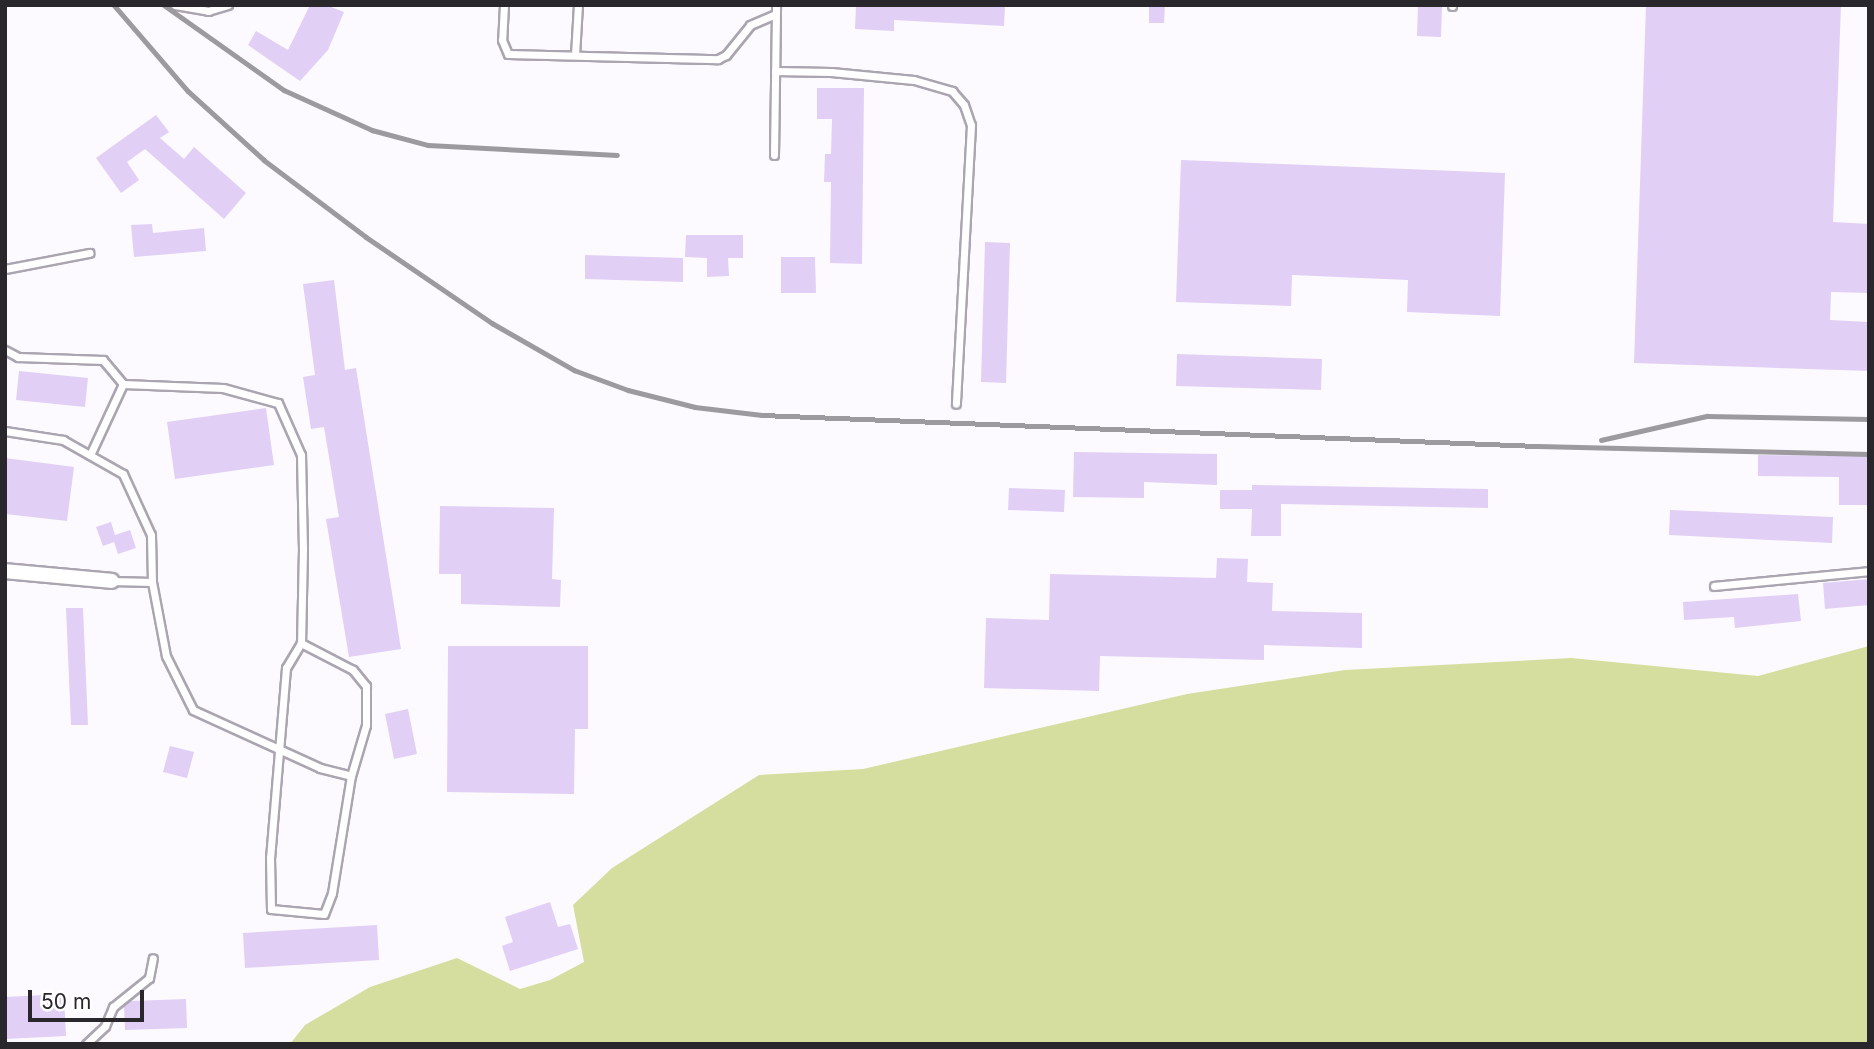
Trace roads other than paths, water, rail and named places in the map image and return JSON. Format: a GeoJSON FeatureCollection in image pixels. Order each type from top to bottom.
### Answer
{"type":"FeatureCollection","features":[{"type":"Feature","properties":{"kind":"street"},"geometry":{"type":"LineString","coordinates":[[5,571],[112,581]]}},
{"type":"Feature","properties":{"kind":"lane"},"geometry":{"type":"LineString","coordinates":[[174,5],[190,11],[208,11],[228,5]]}},
{"type":"Feature","properties":{"kind":"lane"},"geometry":{"type":"LineString","coordinates":[[504,5],[502,40],[508,54],[718,58],[726,55],[736,39],[750,25],[776,10]]}},
{"type":"Feature","properties":{"kind":"lane"},"geometry":{"type":"LineString","coordinates":[[575,55],[578,5]]}},
{"type":"Feature","properties":{"kind":"lane"},"geometry":{"type":"LineString","coordinates":[[774,155],[776,10]]}},
{"type":"Feature","properties":{"kind":"lane"},"geometry":{"type":"LineString","coordinates":[[775,71],[831,72],[914,80],[952,91],[964,104],[971,125],[956,404]]}},
{"type":"Feature","properties":{"kind":"lane"},"geometry":{"type":"LineString","coordinates":[[5,269],[89,253]]}},
{"type":"Feature","properties":{"kind":"lane"},"geometry":{"type":"LineString","coordinates":[[5,350],[18,357],[103,360],[123,384],[223,388],[278,404],[301,455],[301,643],[286,668],[270,857],[271,909],[324,914],[332,893],[351,776],[366,725],[366,686],[353,670],[301,643]]}},
{"type":"Feature","properties":{"kind":"lane"},"geometry":{"type":"LineString","coordinates":[[90,456],[123,384]]}},
{"type":"Feature","properties":{"kind":"lane"},"geometry":{"type":"LineString","coordinates":[[5,431],[63,440],[123,474],[151,535],[152,582],[166,656],[193,710],[320,768],[351,776]]}},
{"type":"Feature","properties":{"kind":"lane"},"geometry":{"type":"LineString","coordinates":[[1714,586],[1869,571]]}},
{"type":"Feature","properties":{"kind":"lane"},"geometry":{"type":"LineString","coordinates":[[112,581],[152,582]]}},
{"type":"Feature","properties":{"kind":"lane"},"geometry":{"type":"LineString","coordinates":[[86,1044],[105,1026],[113,1007],[149,978],[153,958]]}},
{"type":"Feature","properties":{"kind":"railway"},"geometry":{"type":"LineString","coordinates":[[114,5],[188,91],[264,160],[366,237],[492,323],[574,370],[628,390],[695,407],[762,415],[1538,446],[1869,454]]}},
{"type":"Feature","properties":{"kind":"railway"},"geometry":{"type":"LineString","coordinates":[[164,5],[284,90],[372,130],[428,145],[617,155]]}},
{"type":"Feature","properties":{"kind":"railway"},"geometry":{"type":"LineString","coordinates":[[1601,440],[1707,416],[1869,419]]}}]}
